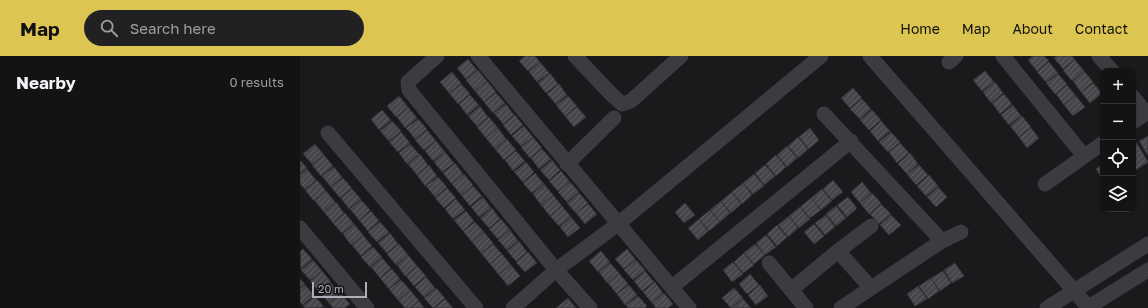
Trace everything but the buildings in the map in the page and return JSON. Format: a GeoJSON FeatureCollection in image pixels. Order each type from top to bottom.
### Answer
{"type":"FeatureCollection","features":[{"type":"Feature","properties":{"kind":"street"},"geometry":{"type":"LineString","coordinates":[[437,56],[408,82],[409,90],[556,270],[590,308]]}},
{"type":"Feature","properties":{"kind":"street"},"geometry":{"type":"LineString","coordinates":[[478,56],[567,164],[690,308]]}},
{"type":"Feature","properties":{"kind":"street"},"geometry":{"type":"LineString","coordinates":[[575,56],[622,104],[631,102],[680,56]]}},
{"type":"Feature","properties":{"kind":"street"},"geometry":{"type":"LineString","coordinates":[[513,308],[556,270],[618,224],[821,56]]}},
{"type":"Feature","properties":{"kind":"street"},"geometry":{"type":"LineString","coordinates":[[870,56],[1088,308],[1148,270]]}},
{"type":"Feature","properties":{"kind":"street"},"geometry":{"type":"LineString","coordinates":[[1003,56],[1084,156]]}},
{"type":"Feature","properties":{"kind":"street"},"geometry":{"type":"LineString","coordinates":[[1099,56],[1109,68]]}},
{"type":"Feature","properties":{"kind":"street"},"geometry":{"type":"LineString","coordinates":[[1136,100],[1147,112],[1136,120]]}},
{"type":"Feature","properties":{"kind":"street"},"geometry":{"type":"LineString","coordinates":[[824,114],[851,141],[942,242]]}},
{"type":"Feature","properties":{"kind":"street"},"geometry":{"type":"LineString","coordinates":[[567,164],[614,118]]}},
{"type":"Feature","properties":{"kind":"street"},"geometry":{"type":"LineString","coordinates":[[328,133],[476,308]]}},
{"type":"Feature","properties":{"kind":"street"},"geometry":{"type":"LineString","coordinates":[[672,287],[851,141]]}},
{"type":"Feature","properties":{"kind":"street"},"geometry":{"type":"LineString","coordinates":[[1045,184],[1100,145]]}},
{"type":"Feature","properties":{"kind":"street"},"geometry":{"type":"LineString","coordinates":[[791,290],[871,226]]}},
{"type":"Feature","properties":{"kind":"street"},"geometry":{"type":"LineString","coordinates":[[300,228],[367,308]]}},
{"type":"Feature","properties":{"kind":"street"},"geometry":{"type":"LineString","coordinates":[[844,307],[942,242],[961,232]]}},
{"type":"Feature","properties":{"kind":"street"},"geometry":{"type":"LineString","coordinates":[[1047,308],[1148,244]]}},
{"type":"Feature","properties":{"kind":"street"},"geometry":{"type":"LineString","coordinates":[[838,251],[872,288]]}},
{"type":"Feature","properties":{"kind":"street"},"geometry":{"type":"LineString","coordinates":[[769,263],[806,308]]}}]}
